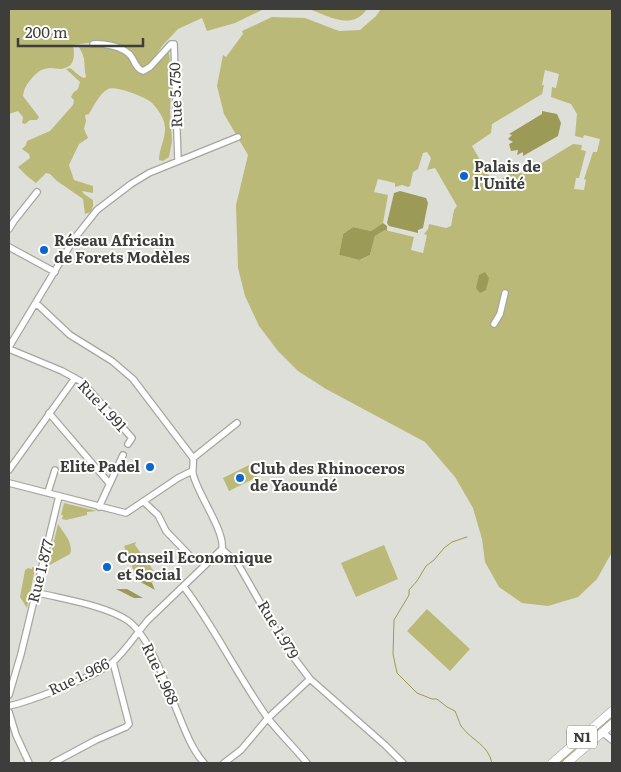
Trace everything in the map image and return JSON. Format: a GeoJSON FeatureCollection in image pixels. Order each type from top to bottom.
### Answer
{"type":"FeatureCollection","features":[{"type":"Feature","properties":{"kind":"highway","name":"N1"},"geometry":{"type":"LineString","coordinates":[[552,763],[612,711]]}},
{"type":"Feature","properties":{"kind":"highway","name":"N1"},"geometry":{"type":"LineString","coordinates":[[567,763],[612,724]]}},
{"type":"Feature","properties":{"kind":"street","name":"Rue 5.750"},"geometry":{"type":"LineString","coordinates":[[93,44],[126,51],[138,69],[143,71],[150,67],[171,44],[174,44],[178,161]]}},
{"type":"Feature","properties":{"kind":"street"},"geometry":{"type":"LineString","coordinates":[[9,348],[74,239],[97,210],[130,184],[149,174],[238,137]]}},
{"type":"Feature","properties":{"kind":"street"},"geometry":{"type":"LineString","coordinates":[[9,229],[36,192]]}},
{"type":"Feature","properties":{"kind":"street"},"geometry":{"type":"LineString","coordinates":[[9,247],[55,272]]}},
{"type":"Feature","properties":{"kind":"street"},"geometry":{"type":"LineString","coordinates":[[494,324],[500,314],[505,293]]}},
{"type":"Feature","properties":{"kind":"street"},"geometry":{"type":"LineString","coordinates":[[36,303],[70,335],[112,361],[133,379],[193,458],[192,471],[222,537],[222,549]]}},
{"type":"Feature","properties":{"kind":"street","name":"Rue 1.991"},"geometry":{"type":"LineString","coordinates":[[9,348],[62,370],[82,382],[132,438],[128,444]]}},
{"type":"Feature","properties":{"kind":"street"},"geometry":{"type":"LineString","coordinates":[[9,470],[75,378]]}},
{"type":"Feature","properties":{"kind":"street"},"geometry":{"type":"LineString","coordinates":[[49,413],[109,483]]}},
{"type":"Feature","properties":{"kind":"street"},"geometry":{"type":"LineString","coordinates":[[193,458],[237,423]]}},
{"type":"Feature","properties":{"kind":"street"},"geometry":{"type":"LineString","coordinates":[[98,506],[122,455]]}},
{"type":"Feature","properties":{"kind":"street"},"geometry":{"type":"LineString","coordinates":[[48,492],[55,470]]}},
{"type":"Feature","properties":{"kind":"street"},"geometry":{"type":"LineString","coordinates":[[9,483],[126,513],[178,478],[192,471]]}},
{"type":"Feature","properties":{"kind":"street","name":"Rue 1.877"},"geometry":{"type":"LineString","coordinates":[[9,696],[59,496]]}},
{"type":"Feature","properties":{"kind":"street"},"geometry":{"type":"LineString","coordinates":[[144,502],[158,515],[166,530],[190,556]]}},
{"type":"Feature","properties":{"kind":"street","name":"Rue 1.966"},"geometry":{"type":"LineString","coordinates":[[9,706],[65,686],[107,667],[129,645],[138,631],[222,549]]}},
{"type":"Feature","properties":{"kind":"street","name":"Rue 1.979"},"geometry":{"type":"LineString","coordinates":[[222,549],[229,553],[246,576],[285,646],[310,680],[403,763]]}},
{"type":"Feature","properties":{"kind":"street"},"geometry":{"type":"LineString","coordinates":[[184,587],[216,633],[246,685],[268,718],[307,763]]}},
{"type":"Feature","properties":{"kind":"street","name":"Rue 1.968"},"geometry":{"type":"LineString","coordinates":[[35,592],[110,612],[128,620],[138,631],[154,657],[186,733],[204,763]]}},
{"type":"Feature","properties":{"kind":"street"},"geometry":{"type":"LineString","coordinates":[[53,763],[129,724],[113,662]]}},
{"type":"Feature","properties":{"kind":"street"},"geometry":{"type":"LineString","coordinates":[[224,763],[247,744],[268,718],[310,680]]}},
{"type":"Feature","properties":{"kind":"street"},"geometry":{"type":"LineString","coordinates":[[9,712],[10,723],[29,763]]}},
{"type":"Feature","properties":{"kind":"street"},"geometry":{"type":"LineString","coordinates":[[602,732],[612,740]]}},
{"type":"Feature","properties":{"kind":"shaded area"},"geometry":{"type":"Polygon","coordinates":[[[9,9],[264,9],[235,23],[207,31],[202,18],[178,29],[163,45],[148,66],[141,68],[131,54],[95,42],[73,45],[74,57],[69,66],[61,69],[49,68],[41,70],[27,84],[23,96],[39,117],[37,120],[30,120],[25,124],[22,123],[23,117],[18,111],[9,114],[9,9]]]}},
{"type":"Feature","properties":{"kind":"shaded area"},"geometry":{"type":"Polygon","coordinates":[[[309,9],[367,9],[361,16],[347,21],[332,18],[309,9]]]}},
{"type":"Feature","properties":{"kind":"shaded area"},"geometry":{"type":"Polygon","coordinates":[[[381,9],[612,9],[612,552],[597,579],[578,597],[548,606],[522,603],[499,587],[485,562],[482,539],[473,508],[455,477],[425,442],[326,389],[298,371],[278,351],[259,326],[245,296],[238,268],[236,205],[248,155],[224,114],[217,86],[223,55],[226,57],[243,34],[242,31],[272,17],[305,18],[339,31],[360,30],[381,9]],[[545,70],[542,94],[492,124],[491,133],[472,146],[494,184],[514,171],[524,174],[573,144],[582,145],[581,150],[586,151],[574,189],[584,190],[586,180],[584,179],[593,152],[597,152],[600,139],[584,135],[583,138],[575,136],[577,114],[571,104],[551,97],[552,87],[556,88],[559,74],[545,70]],[[427,152],[423,153],[418,169],[413,172],[410,186],[402,185],[395,187],[395,183],[378,179],[374,192],[388,195],[383,223],[371,231],[353,227],[343,234],[339,255],[361,260],[370,255],[375,236],[385,230],[414,237],[411,250],[423,253],[427,235],[424,234],[429,224],[446,228],[451,226],[454,210],[457,206],[435,168],[427,170],[431,158],[427,152]]]}},
{"type":"Feature","properties":{"kind":"shaded area"},"geometry":{"type":"Polygon","coordinates":[[[97,46],[125,53],[131,59],[136,70],[142,73],[147,73],[166,51],[169,52],[172,72],[170,111],[172,141],[169,157],[163,161],[159,160],[165,127],[161,114],[151,102],[130,92],[112,88],[105,91],[89,114],[85,115],[84,129],[88,138],[79,144],[69,165],[74,180],[93,186],[93,193],[82,191],[93,200],[91,212],[85,214],[83,199],[50,174],[46,173],[36,183],[18,167],[30,158],[29,154],[22,149],[27,141],[50,131],[73,105],[74,100],[71,97],[78,89],[80,82],[66,69],[70,68],[82,77],[86,77],[84,59],[79,47],[97,46]]]}},
{"type":"Feature","properties":{"kind":"shaded area"},"geometry":{"type":"Polygon","coordinates":[[[542,111],[557,114],[561,123],[558,136],[523,156],[523,152],[517,155],[518,150],[511,151],[509,144],[513,142],[508,139],[512,135],[509,134],[542,114],[542,111]]]}},
{"type":"Feature","properties":{"kind":"shaded area"},"geometry":{"type":"Polygon","coordinates":[[[400,191],[426,198],[428,203],[423,228],[418,230],[418,233],[389,226],[387,223],[394,193],[400,191]]]}},
{"type":"Feature","properties":{"kind":"shaded area"},"geometry":{"type":"Polygon","coordinates":[[[383,223],[387,226],[387,231],[385,230],[375,236],[370,255],[360,260],[339,255],[343,234],[353,227],[371,231],[383,223]]]}},
{"type":"Feature","properties":{"kind":"shaded area"},"geometry":{"type":"Polygon","coordinates":[[[485,272],[489,278],[486,290],[480,293],[476,288],[479,275],[485,272]]]}},
{"type":"Feature","properties":{"kind":"shaded area","name":"Club des Rhinoceros de Yaoundé"},"geometry":{"type":"Polygon","coordinates":[[[251,464],[257,477],[229,491],[223,478],[251,464]]]}},
{"type":"Feature","properties":{"kind":"shaded area"},"geometry":{"type":"Polygon","coordinates":[[[64,503],[97,511],[87,512],[87,515],[66,520],[62,519],[63,515],[61,515],[64,503]]]}},
{"type":"Feature","properties":{"kind":"shaded area"},"geometry":{"type":"Polygon","coordinates":[[[58,524],[70,542],[71,550],[70,554],[48,566],[58,524]]]}},
{"type":"Feature","properties":{"kind":"shaded area"},"geometry":{"type":"Polygon","coordinates":[[[136,542],[135,545],[156,574],[152,583],[135,574],[124,546],[136,542]]]}},
{"type":"Feature","properties":{"kind":"shaded area"},"geometry":{"type":"Polygon","coordinates":[[[384,545],[398,579],[356,597],[341,563],[384,545]]]}},
{"type":"Feature","properties":{"kind":"shaded area"},"geometry":{"type":"Polygon","coordinates":[[[32,567],[35,568],[27,608],[20,597],[25,570],[28,568],[32,569],[32,567]]]}},
{"type":"Feature","properties":{"kind":"shaded area"},"geometry":{"type":"Polygon","coordinates":[[[135,574],[152,583],[155,590],[137,580],[135,574]]]}},
{"type":"Feature","properties":{"kind":"shaded area"},"geometry":{"type":"Polygon","coordinates":[[[116,589],[127,589],[143,598],[134,598],[116,589]]]}},
{"type":"Feature","properties":{"kind":"shaded area"},"geometry":{"type":"Polygon","coordinates":[[[427,609],[470,649],[450,671],[407,631],[427,609]]]}},
{"type":"Feature","properties":{"kind":"shaded area"},"geometry":{"type":"Polygon","coordinates":[[[612,715],[612,721],[563,763],[557,763],[612,715]]]}},
{"type":"Feature","properties":{"kind":"waterway"},"geometry":{"type":"LineString","coordinates":[[467,537],[452,542],[444,548],[426,566],[409,590],[409,595],[394,620],[393,654],[397,673],[417,693],[437,699],[455,711],[461,726],[484,747],[492,763]]}},
{"type":"Feature","properties":{"kind":"place","name":"Palais de l'Unité"},"geometry":{"type":"Point","coordinates":[464,176]}},
{"type":"Feature","properties":{"kind":"place","name":"Réseau Africain de Forets Modèles"},"geometry":{"type":"Point","coordinates":[44,250]}},
{"type":"Feature","properties":{"kind":"place","name":"Elite Padel"},"geometry":{"type":"Point","coordinates":[150,467]}},
{"type":"Feature","properties":{"kind":"place","name":"Club des Rhinoceros de Yaoundé"},"geometry":{"type":"Point","coordinates":[240,478]}},
{"type":"Feature","properties":{"kind":"place","name":"Conseil Economique et Social"},"geometry":{"type":"Point","coordinates":[107,567]}}]}
